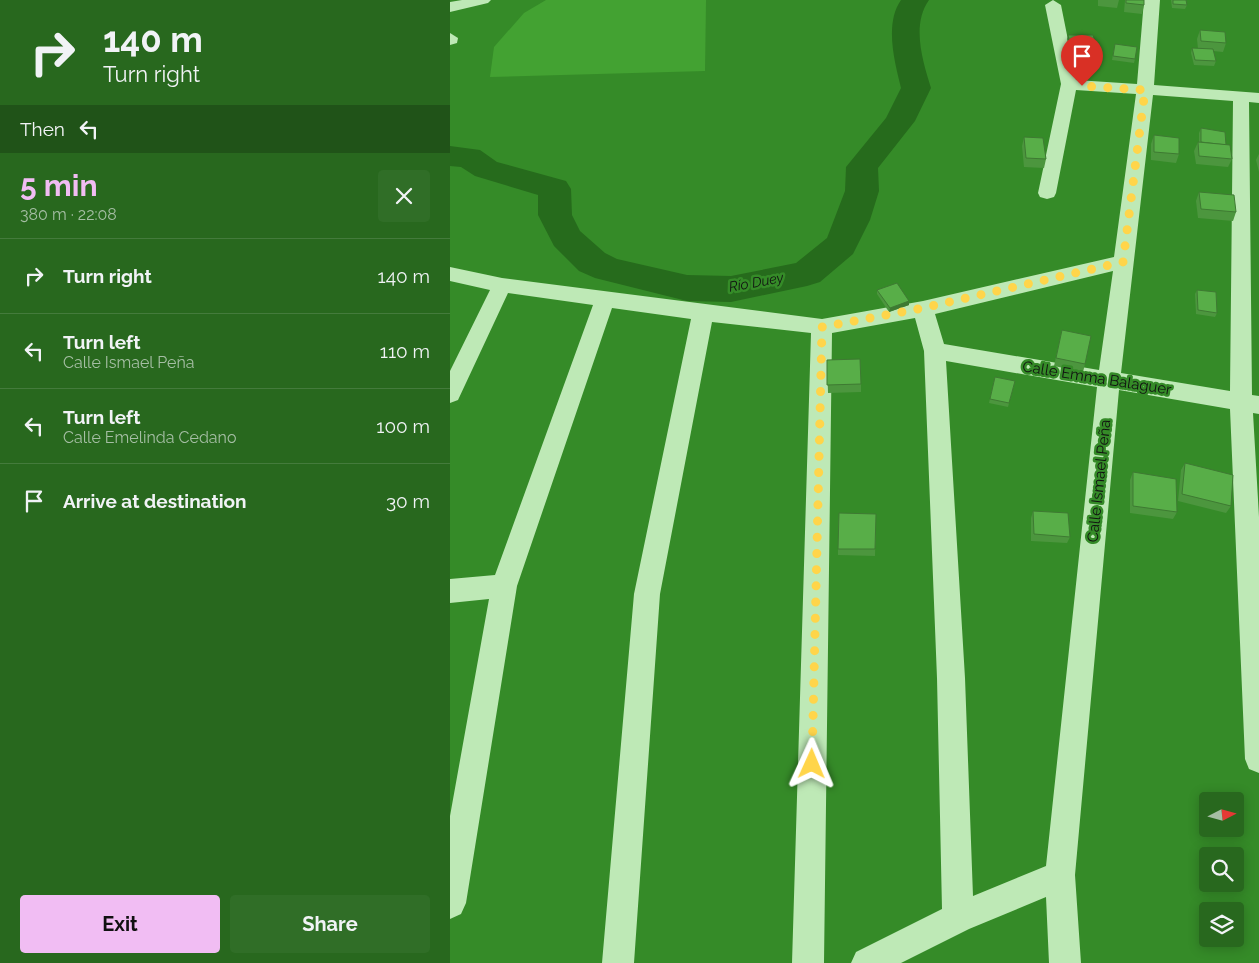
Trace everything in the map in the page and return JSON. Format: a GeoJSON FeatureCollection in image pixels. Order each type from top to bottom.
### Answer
{"type":"FeatureCollection","features":[{"type":"Feature","properties":{"kind":"street"},"geometry":{"type":"LineString","coordinates":[[450,7],[483,0]]}},
{"type":"Feature","properties":{"kind":"street","name":"Calle Ismael Peña"},"geometry":{"type":"LineString","coordinates":[[1065,963],[1060,875],[1109,380],[1145,90],[1152,0]]}},
{"type":"Feature","properties":{"kind":"street"},"geometry":{"type":"LineString","coordinates":[[1047,193],[1069,84],[1053,5]]}},
{"type":"Feature","properties":{"kind":"street"},"geometry":{"type":"LineString","coordinates":[[1069,84],[1250,97],[1250,404],[1259,759]]}},
{"type":"Feature","properties":{"kind":"street"},"geometry":{"type":"LineString","coordinates":[[450,274],[502,286],[822,327],[923,308],[1123,262]]}},
{"type":"Feature","properties":{"kind":"street"},"geometry":{"type":"LineString","coordinates":[[450,394],[502,286]]}},
{"type":"Feature","properties":{"kind":"street"},"geometry":{"type":"LineString","coordinates":[[450,903],[504,586],[605,299]]}},
{"type":"Feature","properties":{"kind":"street"},"geometry":{"type":"LineString","coordinates":[[923,308],[934,351],[951,678],[958,918]]}},
{"type":"Feature","properties":{"kind":"street"},"geometry":{"type":"LineString","coordinates":[[618,963],[647,594],[702,313]]}},
{"type":"Feature","properties":{"kind":"street"},"geometry":{"type":"LineString","coordinates":[[808,963],[822,327]]}},
{"type":"Feature","properties":{"kind":"street","name":"Calle Emma Balaguer"},"geometry":{"type":"LineString","coordinates":[[934,351],[1250,404]]}},
{"type":"Feature","properties":{"kind":"street"},"geometry":{"type":"LineString","coordinates":[[450,591],[504,586]]}},
{"type":"Feature","properties":{"kind":"street"},"geometry":{"type":"LineString","coordinates":[[867,963],[958,918],[1060,875]]}},
{"type":"Feature","properties":{"kind":"green space"},"geometry":{"type":"Polygon","coordinates":[[[546,0],[706,0],[705,71],[490,77],[494,47],[524,13],[546,0]]]}},
{"type":"Feature","properties":{"kind":"building"},"geometry":{"type":"Polygon","coordinates":[[[1126,0],[1144,0],[1144,5],[1126,3],[1126,0]]]}},
{"type":"Feature","properties":{"kind":"building"},"geometry":{"type":"Polygon","coordinates":[[[1173,0],[1186,0],[1187,5],[1173,4],[1173,0]]]}},
{"type":"Feature","properties":{"kind":"building"},"geometry":{"type":"Polygon","coordinates":[[[1200,30],[1225,32],[1226,43],[1201,41],[1200,30]]]}},
{"type":"Feature","properties":{"kind":"building"},"geometry":{"type":"Polygon","coordinates":[[[1068,35],[1093,35],[1096,44],[1070,44],[1068,35]]]}},
{"type":"Feature","properties":{"kind":"building"},"geometry":{"type":"Polygon","coordinates":[[[1115,44],[1137,47],[1135,59],[1113,56],[1115,44]]]}},
{"type":"Feature","properties":{"kind":"building"},"geometry":{"type":"Polygon","coordinates":[[[1192,48],[1213,49],[1216,61],[1195,60],[1192,48]]]}},
{"type":"Feature","properties":{"kind":"building"},"geometry":{"type":"Polygon","coordinates":[[[1201,128],[1225,132],[1226,145],[1201,142],[1201,128]]]}},
{"type":"Feature","properties":{"kind":"building"},"geometry":{"type":"Polygon","coordinates":[[[1154,135],[1179,138],[1179,154],[1154,152],[1154,135]]]}},
{"type":"Feature","properties":{"kind":"building"},"geometry":{"type":"Polygon","coordinates":[[[1024,137],[1043,138],[1046,159],[1026,158],[1024,137]]]}},
{"type":"Feature","properties":{"kind":"building"},"geometry":{"type":"Polygon","coordinates":[[[1198,142],[1230,145],[1232,159],[1199,156],[1198,142]]]}},
{"type":"Feature","properties":{"kind":"building"},"geometry":{"type":"Polygon","coordinates":[[[1199,192],[1234,195],[1236,212],[1201,209],[1199,192]]]}},
{"type":"Feature","properties":{"kind":"building"},"geometry":{"type":"Polygon","coordinates":[[[897,283],[909,301],[890,308],[877,290],[897,283]]]}},
{"type":"Feature","properties":{"kind":"building"},"geometry":{"type":"Polygon","coordinates":[[[1197,290],[1216,292],[1217,313],[1198,310],[1197,290]]]}},
{"type":"Feature","properties":{"kind":"building"},"geometry":{"type":"Polygon","coordinates":[[[1062,330],[1091,336],[1085,364],[1056,358],[1062,330]]]}},
{"type":"Feature","properties":{"kind":"building"},"geometry":{"type":"Polygon","coordinates":[[[860,359],[861,384],[827,385],[827,360],[860,359]]]}},
{"type":"Feature","properties":{"kind":"building"},"geometry":{"type":"Polygon","coordinates":[[[995,377],[1015,381],[1009,403],[990,399],[995,377]]]}},
{"type":"Feature","properties":{"kind":"building"},"geometry":{"type":"Polygon","coordinates":[[[1185,463],[1233,475],[1231,506],[1182,494],[1185,463]]]}},
{"type":"Feature","properties":{"kind":"building"},"geometry":{"type":"Polygon","coordinates":[[[1133,472],[1176,479],[1177,512],[1133,506],[1133,472]]]}},
{"type":"Feature","properties":{"kind":"building"},"geometry":{"type":"Polygon","coordinates":[[[1033,511],[1068,513],[1070,537],[1034,534],[1033,511]]]}},
{"type":"Feature","properties":{"kind":"building"},"geometry":{"type":"Polygon","coordinates":[[[839,513],[876,514],[875,549],[838,549],[839,513]]]}},
{"type":"Feature","properties":{"kind":"waterway","name":"Río Duey"},"geometry":{"type":"LineString","coordinates":[[450,156],[469,157],[486,169],[511,178],[534,182],[554,189],[555,215],[566,238],[592,262],[608,269],[687,288],[731,289],[807,273],[841,245],[853,220],[862,191],[862,167],[900,121],[916,88],[905,47],[910,6],[915,0]]}},
{"type":"Feature","properties":{"kind":"route"},"geometry":{"type":"LineString","coordinates":[[812,764],[822,327],[923,308],[1123,262],[1145,90],[1082,86]]}}]}
